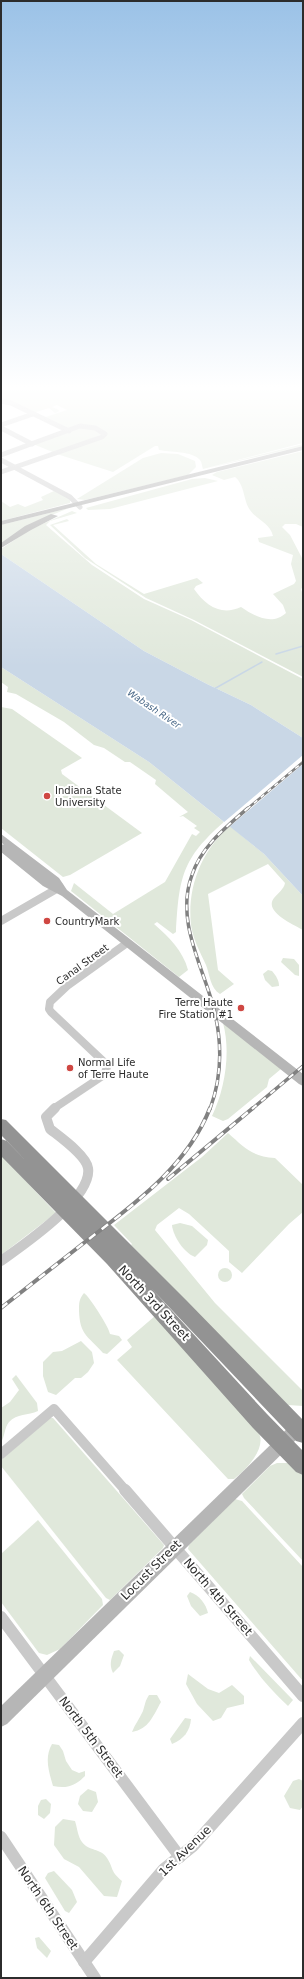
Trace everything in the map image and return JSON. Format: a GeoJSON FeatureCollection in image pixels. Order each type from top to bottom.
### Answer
{"type":"FeatureCollection","features":[{"type":"Feature","properties":{"kind":"highway","name":"North 3rd Street"},"geometry":{"type":"LineString","coordinates":[[1,1125],[46,1181],[119,1254],[301,1428]]}},
{"type":"Feature","properties":{"kind":"highway","name":"North 3rd Street"},"geometry":{"type":"LineString","coordinates":[[1,1146],[46,1181]]}},
{"type":"Feature","properties":{"kind":"highway","name":"North 3rd Street"},"geometry":{"type":"LineString","coordinates":[[119,1254],[282,1443],[303,1465]]}},
{"type":"Feature","properties":{"kind":"main road"},"geometry":{"type":"LineString","coordinates":[[4,522],[79,505],[166,482]]}},
{"type":"Feature","properties":{"kind":"main road"},"geometry":{"type":"LineString","coordinates":[[1,546],[22,532],[46,519],[79,505]]}},
{"type":"Feature","properties":{"kind":"main road"},"geometry":{"type":"LineString","coordinates":[[1,837],[55,880],[61,890]]}},
{"type":"Feature","properties":{"kind":"main road"},"geometry":{"type":"LineString","coordinates":[[1,847],[47,884],[61,890],[303,1080]]}},
{"type":"Feature","properties":{"kind":"main road","name":"Locust Street"},"geometry":{"type":"LineString","coordinates":[[1,1718],[174,1547],[282,1443],[301,1428]]}},
{"type":"Feature","properties":{"kind":"street"},"geometry":{"type":"LineString","coordinates":[[43,482],[65,494],[79,505]]}},
{"type":"Feature","properties":{"kind":"street"},"geometry":{"type":"LineString","coordinates":[[1,921],[61,890]]}},
{"type":"Feature","properties":{"kind":"street","name":"Canal Street"},"geometry":{"type":"LineString","coordinates":[[1,1261],[58,1217],[71,1205],[84,1186],[89,1171],[88,1166],[50,1129],[47,1124],[46,1117],[52,1110],[104,1075],[107,1067],[104,1062],[51,1012],[49,1009],[50,1002],[72,982],[127,943]]}},
{"type":"Feature","properties":{"kind":"street","name":"North 4th Street"},"geometry":{"type":"LineString","coordinates":[[1,1454],[54,1409],[303,1696]]}},
{"type":"Feature","properties":{"kind":"street","name":"North 5th Street"},"geometry":{"type":"LineString","coordinates":[[1,1617],[180,1857]]}},
{"type":"Feature","properties":{"kind":"street","name":"1st Avenue"},"geometry":{"type":"LineString","coordinates":[[84,1962],[164,1869],[193,1846],[303,1723]]}},
{"type":"Feature","properties":{"kind":"street","name":"North 6th Street"},"geometry":{"type":"LineString","coordinates":[[1,1837],[95,1978]]}},
{"type":"Feature","properties":{"kind":"shaded area"},"geometry":{"type":"Polygon","coordinates":[[[104,482],[158,482],[85,500],[77,499],[104,482]]]}},
{"type":"Feature","properties":{"kind":"shaded area"},"geometry":{"type":"Polygon","coordinates":[[[180,482],[213,482],[110,509],[88,510],[86,508],[180,482]]]}},
{"type":"Feature","properties":{"kind":"shaded area"},"geometry":{"type":"Polygon","coordinates":[[[240,482],[303,482],[303,527],[296,524],[285,524],[282,527],[290,535],[302,558],[303,587],[301,589],[303,595],[303,677],[194,620],[146,598],[85,558],[50,525],[67,519],[69,521],[53,525],[96,564],[144,594],[197,578],[203,583],[196,586],[194,589],[209,605],[214,608],[221,610],[234,610],[241,607],[257,616],[275,619],[286,613],[283,605],[273,594],[294,584],[296,581],[291,564],[293,555],[259,542],[258,538],[273,536],[269,528],[250,510],[240,482]]]}},
{"type":"Feature","properties":{"kind":"shaded area"},"geometry":{"type":"Polygon","coordinates":[[[54,491],[63,494],[70,500],[70,503],[1,521],[1,501],[10,507],[18,504],[25,507],[43,500],[41,497],[54,491]]]}},
{"type":"Feature","properties":{"kind":"shaded area"},"geometry":{"type":"Polygon","coordinates":[[[69,508],[30,524],[1,543],[1,525],[69,508]]]}},
{"type":"Feature","properties":{"kind":"shaded area"},"geometry":{"type":"Polygon","coordinates":[[[72,511],[77,513],[50,521],[46,525],[92,565],[144,599],[191,620],[303,679],[303,738],[251,705],[144,651],[1,554],[1,549],[31,529],[72,511]]]}},
{"type":"Feature","properties":{"kind":"shaded area"},"geometry":{"type":"Polygon","coordinates":[[[1,667],[149,762],[224,822],[199,847],[185,870],[181,883],[176,932],[173,934],[157,922],[154,924],[170,939],[186,963],[188,970],[179,977],[71,891],[74,883],[113,914],[165,882],[192,834],[196,836],[200,832],[194,828],[197,826],[183,816],[179,817],[188,812],[155,784],[156,780],[130,762],[125,762],[104,748],[94,745],[64,722],[16,694],[7,692],[8,687],[1,682],[1,667]]]}},
{"type":"Feature","properties":{"kind":"shaded area","name":"Indiana State University"},"geometry":{"type":"Polygon","coordinates":[[[1,707],[12,709],[82,758],[61,770],[62,774],[142,833],[70,875],[63,877],[1,828],[1,707]]]}},
{"type":"Feature","properties":{"kind":"shaded area"},"geometry":{"type":"Polygon","coordinates":[[[230,826],[264,854],[303,896],[303,930],[281,917],[273,908],[272,903],[274,898],[285,883],[268,864],[208,894],[218,970],[234,984],[220,994],[212,985],[206,965],[195,940],[191,925],[190,911],[191,897],[198,871],[211,847],[230,826]]]}},
{"type":"Feature","properties":{"kind":"shaded area"},"geometry":{"type":"Polygon","coordinates":[[[283,958],[294,959],[299,965],[299,976],[295,975],[281,962],[283,958]]]}},
{"type":"Feature","properties":{"kind":"shaded area"},"geometry":{"type":"Polygon","coordinates":[[[268,970],[272,971],[275,975],[279,986],[272,987],[265,980],[263,974],[268,970]]]}},
{"type":"Feature","properties":{"kind":"shaded area"},"geometry":{"type":"Polygon","coordinates":[[[223,1023],[281,1069],[269,1079],[267,1087],[228,1119],[223,1121],[212,1116],[217,1105],[225,1070],[226,1046],[223,1023]]]}},
{"type":"Feature","properties":{"kind":"shaded area"},"geometry":{"type":"Polygon","coordinates":[[[228,1133],[244,1147],[254,1153],[260,1156],[275,1158],[303,1185],[303,1212],[289,1224],[242,1273],[229,1262],[229,1251],[189,1214],[179,1208],[157,1225],[155,1230],[215,1303],[303,1391],[303,1406],[288,1405],[131,1245],[132,1244],[114,1225],[202,1157],[228,1133]]]}},
{"type":"Feature","properties":{"kind":"shaded area"},"geometry":{"type":"Polygon","coordinates":[[[1,1155],[56,1213],[1,1255],[1,1155]]]}},
{"type":"Feature","properties":{"kind":"shaded area"},"geometry":{"type":"Polygon","coordinates":[[[180,1223],[192,1226],[208,1240],[207,1245],[195,1257],[183,1248],[174,1234],[172,1225],[180,1223]]]}},
{"type":"Feature","properties":{"kind":"shaded area"},"geometry":{"type":"Polygon","coordinates":[[[222,1268],[228,1268],[232,1272],[232,1278],[228,1282],[222,1282],[218,1278],[218,1272],[222,1268]]]}},
{"type":"Feature","properties":{"kind":"shaded area"},"geometry":{"type":"Polygon","coordinates":[[[84,1293],[87,1295],[98,1312],[110,1334],[119,1336],[122,1340],[107,1354],[103,1353],[85,1334],[81,1325],[79,1303],[84,1293]]]}},
{"type":"Feature","properties":{"kind":"shaded area"},"geometry":{"type":"Polygon","coordinates":[[[155,1316],[260,1435],[259,1448],[253,1460],[234,1479],[228,1479],[117,1360],[132,1347],[127,1340],[155,1316]]]}},
{"type":"Feature","properties":{"kind":"shaded area"},"geometry":{"type":"Polygon","coordinates":[[[81,1341],[92,1352],[94,1363],[88,1372],[81,1378],[75,1378],[56,1395],[48,1392],[43,1376],[43,1362],[53,1352],[62,1351],[81,1341]]]}},
{"type":"Feature","properties":{"kind":"shaded area"},"geometry":{"type":"Polygon","coordinates":[[[16,1375],[37,1403],[38,1411],[12,1419],[7,1424],[1,1442],[1,1408],[10,1402],[19,1390],[12,1379],[16,1375]]]}},
{"type":"Feature","properties":{"kind":"shaded area"},"geometry":{"type":"Polygon","coordinates":[[[50,1418],[53,1418],[164,1545],[163,1548],[110,1600],[106,1598],[1,1466],[1,1460],[50,1418]]]}},
{"type":"Feature","properties":{"kind":"shaded area"},"geometry":{"type":"Polygon","coordinates":[[[277,1463],[288,1463],[303,1475],[303,1561],[244,1498],[242,1494],[270,1466],[277,1463]]]}},
{"type":"Feature","properties":{"kind":"shaded area"},"geometry":{"type":"Polygon","coordinates":[[[235,1499],[242,1501],[303,1567],[303,1681],[188,1549],[189,1545],[235,1499]]]}},
{"type":"Feature","properties":{"kind":"shaded area"},"geometry":{"type":"Polygon","coordinates":[[[38,1520],[102,1599],[103,1605],[60,1649],[47,1655],[39,1653],[1,1602],[1,1554],[38,1520]]]}},
{"type":"Feature","properties":{"kind":"shaded area"},"geometry":{"type":"Polygon","coordinates":[[[190,1592],[202,1600],[208,1613],[200,1616],[191,1606],[187,1596],[190,1592]]]}},
{"type":"Feature","properties":{"kind":"shaded area"},"geometry":{"type":"Polygon","coordinates":[[[119,1650],[124,1655],[120,1666],[113,1673],[111,1659],[114,1651],[119,1650]]]}},
{"type":"Feature","properties":{"kind":"shaded area"},"geometry":{"type":"Polygon","coordinates":[[[250,1656],[293,1700],[288,1706],[257,1672],[249,1660],[250,1656]]]}},
{"type":"Feature","properties":{"kind":"shaded area"},"geometry":{"type":"Polygon","coordinates":[[[188,1674],[208,1689],[219,1693],[232,1685],[244,1696],[244,1704],[227,1708],[221,1718],[213,1721],[197,1704],[186,1684],[188,1674]]]}},
{"type":"Feature","properties":{"kind":"shaded area"},"geometry":{"type":"Polygon","coordinates":[[[149,1695],[157,1695],[161,1702],[147,1725],[132,1732],[143,1711],[149,1695]]]}},
{"type":"Feature","properties":{"kind":"shaded area"},"geometry":{"type":"Polygon","coordinates":[[[185,1718],[191,1719],[188,1731],[180,1740],[172,1744],[170,1739],[185,1718]]]}},
{"type":"Feature","properties":{"kind":"shaded area"},"geometry":{"type":"Polygon","coordinates":[[[52,1744],[59,1745],[72,1770],[79,1773],[85,1771],[85,1776],[78,1782],[67,1787],[53,1786],[48,1760],[48,1754],[52,1744]]]}},
{"type":"Feature","properties":{"kind":"shaded area"},"geometry":{"type":"Polygon","coordinates":[[[299,1779],[303,1781],[303,1806],[300,1810],[290,1808],[284,1796],[293,1781],[299,1779]]]}},
{"type":"Feature","properties":{"kind":"shaded area"},"geometry":{"type":"Polygon","coordinates":[[[88,1789],[96,1792],[98,1802],[92,1812],[83,1811],[78,1804],[80,1796],[88,1789]]]}},
{"type":"Feature","properties":{"kind":"shaded area"},"geometry":{"type":"Polygon","coordinates":[[[46,1799],[51,1804],[50,1813],[44,1819],[38,1815],[38,1806],[41,1800],[46,1799]]]}},
{"type":"Feature","properties":{"kind":"shaded area"},"geometry":{"type":"Polygon","coordinates":[[[63,1819],[75,1821],[82,1842],[107,1858],[114,1872],[122,1881],[117,1897],[104,1896],[79,1867],[64,1859],[54,1845],[55,1827],[63,1819]]]}},
{"type":"Feature","properties":{"kind":"shaded area"},"geometry":{"type":"Polygon","coordinates":[[[54,1871],[72,1890],[77,1902],[69,1913],[65,1911],[45,1878],[48,1873],[54,1871]]]}},
{"type":"Feature","properties":{"kind":"shaded area"},"geometry":{"type":"Polygon","coordinates":[[[39,1937],[51,1951],[47,1958],[37,1948],[35,1938],[39,1937]]]}},
{"type":"Feature","properties":{"kind":"water","name":"Wabash River"},"geometry":{"type":"Polygon","coordinates":[[[1,554],[144,651],[251,705],[303,738],[303,896],[264,854],[149,762],[1,667],[1,554]]]}},
{"type":"Feature","properties":{"kind":"pier"},"geometry":{"type":"Polygon","coordinates":[[[303,755],[303,764],[228,828],[223,823],[303,755]]]}},
{"type":"Feature","properties":{"kind":"waterway"},"geometry":{"type":"LineString","coordinates":[[276,654],[303,646]]}},
{"type":"Feature","properties":{"kind":"waterway"},"geometry":{"type":"LineString","coordinates":[[214,689],[262,662]]}},
{"type":"Feature","properties":{"kind":"railway"},"geometry":{"type":"LineString","coordinates":[[247,809],[303,762]]}},
{"type":"Feature","properties":{"kind":"railway"},"geometry":{"type":"LineString","coordinates":[[210,1109],[219,1069],[220,1056],[218,1029],[212,1002],[196,955],[188,923],[188,891],[192,875],[201,855],[215,838],[248,808]]}},
{"type":"Feature","properties":{"kind":"railway"},"geometry":{"type":"LineString","coordinates":[[252,1109],[303,1066]]}},
{"type":"Feature","properties":{"kind":"railway"},"geometry":{"type":"LineString","coordinates":[[1,1308],[122,1214],[157,1183],[188,1149],[210,1108]]}},
{"type":"Feature","properties":{"kind":"railway"},"geometry":{"type":"LineString","coordinates":[[168,1179],[253,1108]]}},
{"type":"Feature","properties":{"kind":"place","name":"Indiana State University"},"geometry":{"type":"Point","coordinates":[47,796]}},
{"type":"Feature","properties":{"kind":"place","name":"CountryMark"},"geometry":{"type":"Point","coordinates":[47,921]}},
{"type":"Feature","properties":{"kind":"place","name":"Terre Haute Fire Station #1"},"geometry":{"type":"Point","coordinates":[241,1008]}},
{"type":"Feature","properties":{"kind":"place","name":"Normal Life of Terre Haute"},"geometry":{"type":"Point","coordinates":[70,1068]}}]}
